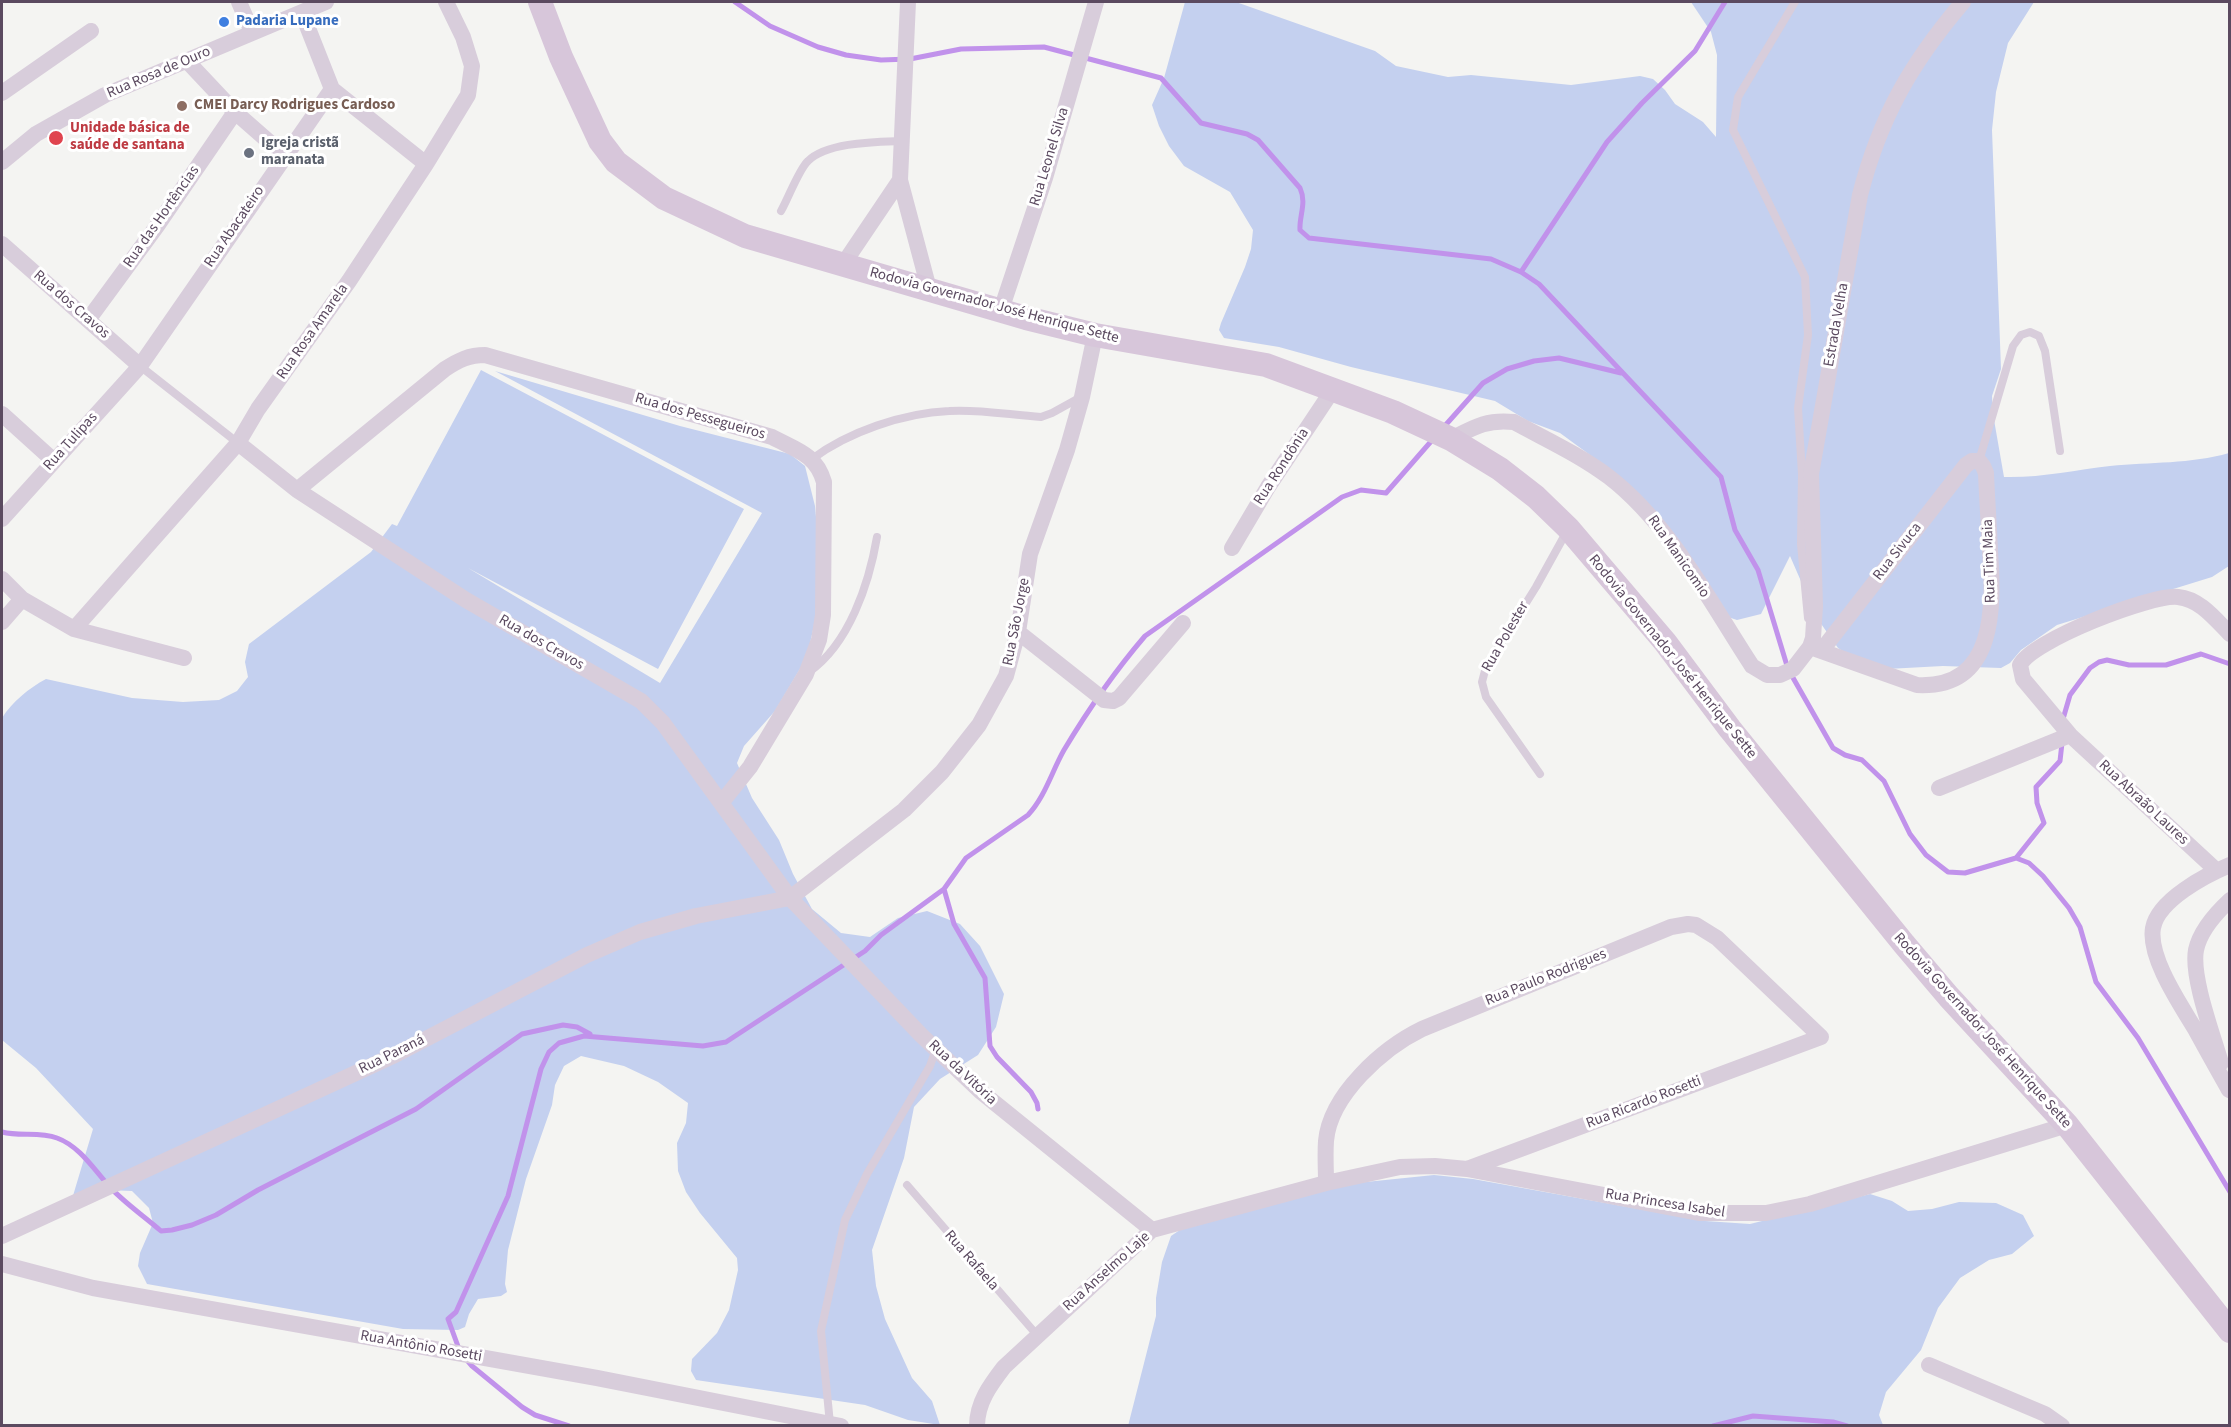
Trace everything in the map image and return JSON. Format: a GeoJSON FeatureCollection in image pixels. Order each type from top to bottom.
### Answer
{"type":"FeatureCollection","features":[{"type":"Feature","properties":{"kind":"main road","name":"Rodovia Governador José Henrique Sette"},"geometry":{"type":"LineString","coordinates":[[540,2],[587,117],[600,141],[616,162],[664,198],[745,236],[842,266],[1095,335],[1266,365],[1334,388],[1394,412],[1450,439],[1500,469],[1536,497],[1568,528],[1665,642],[1730,729],[1911,953],[2067,1125],[2229,1331]]}},
{"type":"Feature","properties":{"kind":"street"},"geometry":{"type":"LineString","coordinates":[[239,2],[252,32]]}},
{"type":"Feature","properties":{"kind":"street","name":"Rua Rosa de Ouro"},"geometry":{"type":"LineString","coordinates":[[2,162],[36,134],[105,95],[326,2]]}},
{"type":"Feature","properties":{"kind":"street","name":"Rua Rosa Amarela"},"geometry":{"type":"LineString","coordinates":[[74,629],[238,443],[258,409],[349,281],[426,164],[468,95],[472,66],[463,37],[446,2]]}},
{"type":"Feature","properties":{"kind":"street"},"geometry":{"type":"LineString","coordinates":[[909,2],[900,180],[929,289]]}},
{"type":"Feature","properties":{"kind":"street","name":"Rua Leonel Silva"},"geometry":{"type":"LineString","coordinates":[[1000,310],[1045,178],[1096,2]]}},
{"type":"Feature","properties":{"kind":"street","name":"Estrada Velha"},"geometry":{"type":"LineString","coordinates":[[1793,669],[1816,648],[1813,638],[1815,606],[1811,474],[1860,195],[1886,118],[1905,80],[1931,39],[1963,2]]}},
{"type":"Feature","properties":{"kind":"street"},"geometry":{"type":"LineString","coordinates":[[302,13],[332,89],[426,164]]}},
{"type":"Feature","properties":{"kind":"street"},"geometry":{"type":"LineString","coordinates":[[2,93],[92,31]]}},
{"type":"Feature","properties":{"kind":"street"},"geometry":{"type":"LineString","coordinates":[[187,61],[235,112],[284,155]]}},
{"type":"Feature","properties":{"kind":"street","name":"Rua Abacateiro"},"geometry":{"type":"LineString","coordinates":[[140,366],[284,155],[332,89]]}},
{"type":"Feature","properties":{"kind":"street","name":"Rua das Hortências"},"geometry":{"type":"LineString","coordinates":[[88,320],[157,226],[235,112]]}},
{"type":"Feature","properties":{"kind":"street"},"geometry":{"type":"LineString","coordinates":[[842,266],[900,180]]}},
{"type":"Feature","properties":{"kind":"street","name":"Rua dos Cravos"},"geometry":{"type":"LineString","coordinates":[[2,244],[140,366]]}},
{"type":"Feature","properties":{"kind":"street","name":"Rua São Jorge"},"geometry":{"type":"LineString","coordinates":[[790,898],[904,810],[942,772],[979,725],[1006,676],[1018,632],[1030,554],[1067,450],[1082,397],[1095,335]]}},
{"type":"Feature","properties":{"kind":"street","name":"Rua dos Pessegueiros"},"geometry":{"type":"LineString","coordinates":[[297,490],[445,369],[460,359],[472,355],[485,355],[772,437],[812,459]]}},
{"type":"Feature","properties":{"kind":"street","name":"Rua Tulipas"},"geometry":{"type":"LineString","coordinates":[[2,519],[140,366]]}},
{"type":"Feature","properties":{"kind":"street","name":"Rua Rondônia"},"geometry":{"type":"LineString","coordinates":[[1232,548],[1268,487],[1334,388]]}},
{"type":"Feature","properties":{"kind":"street"},"geometry":{"type":"LineString","coordinates":[[2,414],[54,461]]}},
{"type":"Feature","properties":{"kind":"street","name":"Rua Manicomio"},"geometry":{"type":"LineString","coordinates":[[1450,439],[1480,424],[1498,420],[1514,422],[1608,477],[1645,509],[1670,542],[1752,666],[1767,675],[1779,675],[1793,669]]}},
{"type":"Feature","properties":{"kind":"street","name":"Rua dos Cravos"},"geometry":{"type":"LineString","coordinates":[[238,443],[297,490],[466,600],[641,701],[663,723],[790,898]]}},
{"type":"Feature","properties":{"kind":"street"},"geometry":{"type":"LineString","coordinates":[[722,802],[750,767],[806,674],[819,640],[823,615],[824,482],[820,469],[812,459]]}},
{"type":"Feature","properties":{"kind":"street","name":"Rua Sivuca"},"geometry":{"type":"LineString","coordinates":[[1816,648],[1966,465],[1972,461],[1979,461]]}},
{"type":"Feature","properties":{"kind":"street","name":"Rua Tim Maia"},"geometry":{"type":"LineString","coordinates":[[1816,648],[1917,685],[1935,686],[1964,674],[1975,661],[1990,626],[1993,594],[1986,473],[1979,461]]}},
{"type":"Feature","properties":{"kind":"street"},"geometry":{"type":"LineString","coordinates":[[2,579],[22,599],[74,629],[184,658]]}},
{"type":"Feature","properties":{"kind":"street","name":"Rua Abraão Laures"},"geometry":{"type":"LineString","coordinates":[[2223,868],[2070,735],[2023,679],[2020,672],[2022,660],[2074,628],[2159,598],[2177,596],[2190,600],[2205,609],[2229,634]]}},
{"type":"Feature","properties":{"kind":"street"},"geometry":{"type":"LineString","coordinates":[[2,622],[22,599]]}},
{"type":"Feature","properties":{"kind":"street"},"geometry":{"type":"LineString","coordinates":[[1018,632],[1104,700],[1113,701],[1119,698],[1184,623]]}},
{"type":"Feature","properties":{"kind":"street"},"geometry":{"type":"LineString","coordinates":[[1939,788],[2070,735]]}},
{"type":"Feature","properties":{"kind":"street"},"geometry":{"type":"LineString","coordinates":[[2223,868],[2179,894],[2162,909],[2153,928],[2156,954],[2164,976],[2229,1091]]}},
{"type":"Feature","properties":{"kind":"street","name":"Rua da Vitória"},"geometry":{"type":"LineString","coordinates":[[790,898],[936,1049],[980,1091],[1152,1230]]}},
{"type":"Feature","properties":{"kind":"street","name":"Rua Paraná"},"geometry":{"type":"LineString","coordinates":[[2,1236],[395,1055],[587,955],[640,932],[696,916],[790,898]]}},
{"type":"Feature","properties":{"kind":"street"},"geometry":{"type":"LineString","coordinates":[[2229,900],[2205,931],[2196,949],[2196,972],[2229,1091]]}},
{"type":"Feature","properties":{"kind":"street","name":"Rua Paulo Rodrigues"},"geometry":{"type":"LineString","coordinates":[[1326,1183],[1326,1139],[1338,1103],[1349,1088],[1395,1045],[1422,1029],[1671,927],[1696,925],[1717,938],[1821,1037]]}},
{"type":"Feature","properties":{"kind":"street","name":"Rua Ricardo Rosetti"},"geometry":{"type":"LineString","coordinates":[[1467,1169],[1821,1037]]}},
{"type":"Feature","properties":{"kind":"street","name":"Rua Princesa Isabel"},"geometry":{"type":"LineString","coordinates":[[1326,1183],[1400,1167],[1435,1166],[1467,1169],[1699,1212],[1766,1213],[1810,1204],[2067,1125]]}},
{"type":"Feature","properties":{"kind":"street","name":"Rua Anselmo Laje"},"geometry":{"type":"LineString","coordinates":[[977,1425],[982,1401],[990,1385],[1005,1366],[1152,1230],[1326,1183]]}},
{"type":"Feature","properties":{"kind":"street","name":"Rua Antônio Rosetti"},"geometry":{"type":"LineString","coordinates":[[2,1264],[93,1288],[597,1378],[826,1424]]}},
{"type":"Feature","properties":{"kind":"street"},"geometry":{"type":"LineString","coordinates":[[1929,1365],[2045,1414],[2062,1425]]}},
{"type":"Feature","properties":{"kind":"lane"},"geometry":{"type":"LineString","coordinates":[[1795,2],[1738,97],[1733,130],[1805,277],[1808,335],[1798,408],[1802,474],[1801,544],[1816,648]]}},
{"type":"Feature","properties":{"kind":"lane"},"geometry":{"type":"LineString","coordinates":[[781,211],[807,161],[821,153],[845,146],[902,141]]}},
{"type":"Feature","properties":{"kind":"lane"},"geometry":{"type":"LineString","coordinates":[[1979,461],[2013,346],[2021,335],[2030,332],[2039,336],[2045,351],[2060,451]]}},
{"type":"Feature","properties":{"kind":"lane"},"geometry":{"type":"LineString","coordinates":[[140,366],[238,443]]}},
{"type":"Feature","properties":{"kind":"lane"},"geometry":{"type":"LineString","coordinates":[[812,459],[841,440],[879,425],[921,414],[949,411],[1041,417],[1082,397]]}},
{"type":"Feature","properties":{"kind":"lane","name":"Rua Polester"},"geometry":{"type":"LineString","coordinates":[[1540,774],[1486,697],[1482,682],[1486,667],[1536,587],[1568,528]]}},
{"type":"Feature","properties":{"kind":"lane"},"geometry":{"type":"LineString","coordinates":[[806,674],[820,664],[857,609],[870,572],[877,537]]}},
{"type":"Feature","properties":{"kind":"lane"},"geometry":{"type":"LineString","coordinates":[[826,1424],[821,1330],[845,1220],[867,1174],[930,1066],[936,1049]]}},
{"type":"Feature","properties":{"kind":"lane","name":"Rua Rafaela"},"geometry":{"type":"LineString","coordinates":[[907,1185],[1037,1335]]}},
{"type":"Feature","properties":{"kind":"shaded area"},"geometry":{"type":"Polygon","coordinates":[[[1185,2],[1236,2],[1375,51],[1396,66],[1448,77],[1471,75],[1571,85],[1640,76],[1653,79],[1675,104],[1703,122],[1716,137],[1717,55],[1711,32],[1691,2],[2034,2],[2008,43],[1996,92],[1992,130],[2001,369],[1992,396],[2004,477],[2185,461],[2229,453],[2229,566],[2212,577],[2057,625],[2021,650],[2010,663],[2001,668],[1943,666],[1887,669],[1851,657],[1838,648],[1817,618],[1790,556],[1761,614],[1737,620],[1725,616],[1609,469],[1560,433],[1528,421],[1495,401],[1351,367],[1279,347],[1224,338],[1219,330],[1245,267],[1251,249],[1253,230],[1230,192],[1184,166],[1169,146],[1152,105],[1164,78],[1185,2]]]}},
{"type":"Feature","properties":{"kind":"shaded area"},"geometry":{"type":"Polygon","coordinates":[[[481,370],[744,509],[658,669],[468,568],[660,683],[762,513],[495,371],[680,426],[790,454],[805,466],[815,506],[819,549],[815,621],[807,657],[775,711],[744,746],[737,763],[752,798],[779,840],[793,874],[812,909],[841,933],[870,937],[898,918],[927,911],[960,924],[980,946],[1004,994],[996,1027],[978,1055],[940,1079],[914,1107],[904,1158],[872,1250],[876,1286],[885,1319],[912,1378],[932,1401],[940,1425],[908,1420],[865,1405],[696,1380],[691,1371],[692,1359],[717,1333],[729,1310],[738,1270],[737,1258],[700,1213],[686,1192],[678,1171],[677,1143],[686,1123],[688,1103],[658,1082],[624,1066],[581,1056],[564,1066],[555,1085],[552,1105],[526,1179],[508,1250],[505,1284],[507,1292],[501,1296],[478,1299],[469,1314],[465,1327],[458,1330],[403,1329],[147,1284],[138,1266],[140,1253],[153,1223],[149,1208],[132,1191],[107,1190],[72,1199],[93,1129],[36,1068],[2,1040],[2,718],[6,712],[21,696],[46,679],[132,698],[183,702],[219,700],[237,691],[248,677],[245,662],[249,644],[371,552],[392,524],[397,526],[481,370]]]}},
{"type":"Feature","properties":{"kind":"shaded area"},"geometry":{"type":"Polygon","coordinates":[[[1434,1175],[1473,1179],[1705,1221],[1750,1224],[1870,1194],[1892,1201],[1908,1211],[1932,1209],[1959,1202],[1996,1203],[2023,1215],[2034,1236],[2012,1254],[1989,1260],[1960,1278],[1938,1308],[1921,1350],[1886,1392],[1879,1415],[1883,1425],[1128,1426],[1156,1316],[1156,1298],[1162,1262],[1171,1236],[1196,1219],[1356,1183],[1434,1175]]]}},
{"type":"Feature","properties":{"kind":"waterway"},"geometry":{"type":"LineString","coordinates":[[735,2],[770,26],[818,47],[846,55],[881,60],[910,59],[961,49],[1044,47],[1161,78],[1201,123],[1247,134],[1258,140],[1300,188],[1303,199],[1300,230],[1309,238],[1491,259],[1521,272],[1539,284],[1721,477],[1735,530],[1758,570],[1788,669],[1833,748],[1845,755],[1862,760],[1884,781],[1910,834],[1926,855],[1948,872],[1965,873],[2016,858],[2029,863],[2043,876],[2069,908],[2080,927],[2096,982],[2138,1038],[2230,1192]]}},
{"type":"Feature","properties":{"kind":"waterway"},"geometry":{"type":"LineString","coordinates":[[1521,272],[1607,142],[1642,103],[1695,51],[1725,2]]}},
{"type":"Feature","properties":{"kind":"waterway"},"geometry":{"type":"LineString","coordinates":[[1442,429],[1483,383],[1507,369],[1534,361],[1559,358],[1621,373]]}},
{"type":"Feature","properties":{"kind":"waterway"},"geometry":{"type":"LineString","coordinates":[[459,1349],[448,1319],[456,1312],[508,1196],[541,1069],[549,1052],[559,1043],[584,1036],[703,1046],[726,1042],[865,951],[881,935],[944,889],[966,858],[1028,815],[1044,792],[1064,750],[1083,720],[1145,636],[1342,497],[1361,490],[1386,493],[1434,438]]}},
{"type":"Feature","properties":{"kind":"waterway"},"geometry":{"type":"LineString","coordinates":[[2063,719],[2070,695],[2090,668],[2099,662],[2107,660],[2129,665],[2166,665],[2201,654],[2230,664]]}},
{"type":"Feature","properties":{"kind":"waterway"},"geometry":{"type":"LineString","coordinates":[[2016,858],[2044,823],[2037,803],[2036,787],[2060,761],[2062,743]]}},
{"type":"Feature","properties":{"kind":"waterway"},"geometry":{"type":"LineString","coordinates":[[944,889],[954,924],[985,978],[990,1046],[997,1057],[1031,1092],[1038,1109]]}},
{"type":"Feature","properties":{"kind":"waterway"},"geometry":{"type":"LineString","coordinates":[[2,1132],[50,1136],[72,1146],[134,1209],[161,1231],[172,1230],[216,1215],[258,1190],[416,1109],[522,1034],[563,1025],[577,1027],[590,1034]]}},
{"type":"Feature","properties":{"kind":"waterway"},"geometry":{"type":"LineString","coordinates":[[466,1359],[522,1407],[535,1415],[569,1426]]}},
{"type":"Feature","properties":{"kind":"waterway"},"geometry":{"type":"LineString","coordinates":[[1713,1426],[1753,1416],[1833,1422],[1847,1426]]}},
{"type":"Feature","properties":{"kind":"place","name":"Padaria Lupane"},"geometry":{"type":"Point","coordinates":[224,22]}},
{"type":"Feature","properties":{"kind":"place","name":"CMEI Darcy Rodrigues Cardoso"},"geometry":{"type":"Point","coordinates":[182,106]}},
{"type":"Feature","properties":{"kind":"place","name":"Unidade básica de saúde de santana"},"geometry":{"type":"Point","coordinates":[56,138]}},
{"type":"Feature","properties":{"kind":"place","name":"Igreja cristã maranata"},"geometry":{"type":"Point","coordinates":[249,153]}}]}
